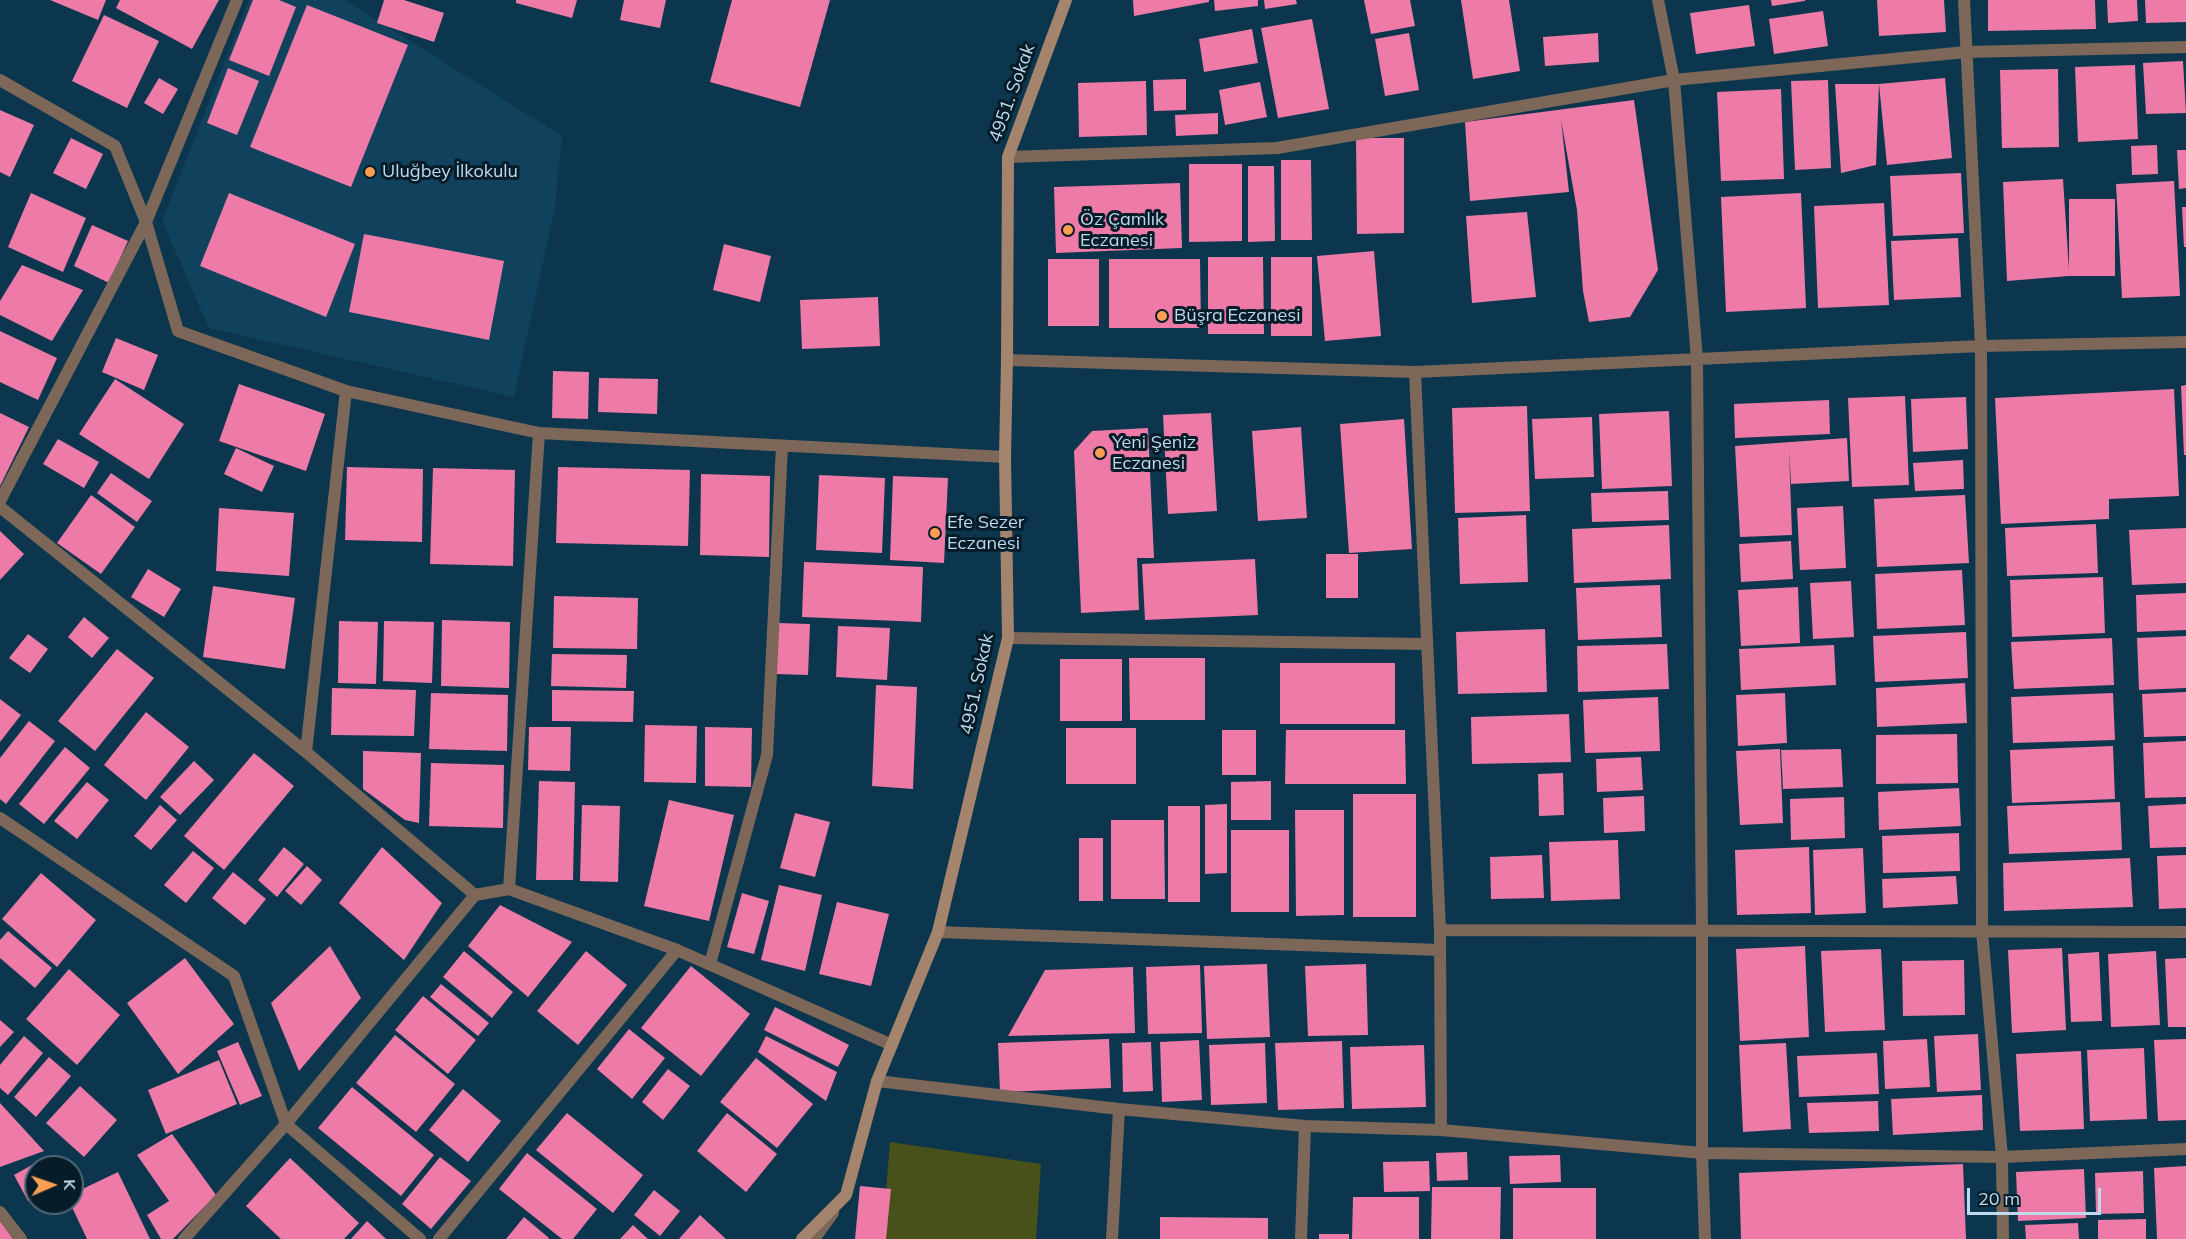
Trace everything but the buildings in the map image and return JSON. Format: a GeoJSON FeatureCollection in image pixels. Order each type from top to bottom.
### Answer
{"type":"FeatureCollection","features":[{"type":"Feature","properties":{"kind":"main road","name":"4951. Sokak"},"geometry":{"type":"LineString","coordinates":[[802,1239],[846,1195],[877,1081],[938,932],[1008,638],[1005,457],[1008,157],[1066,0]]}},
{"type":"Feature","properties":{"kind":"street"},"geometry":{"type":"LineString","coordinates":[[0,501],[146,222],[237,0]]}},
{"type":"Feature","properties":{"kind":"street"},"geometry":{"type":"LineString","coordinates":[[1658,0],[1674,80],[1697,359],[1702,1153],[1705,1239]]}},
{"type":"Feature","properties":{"kind":"street"},"geometry":{"type":"LineString","coordinates":[[1964,0],[1981,346],[1982,931],[2002,1156],[2003,1239]]}},
{"type":"Feature","properties":{"kind":"street"},"geometry":{"type":"LineString","coordinates":[[1008,157],[1277,148],[1674,80],[1966,52],[2186,47]]}},
{"type":"Feature","properties":{"kind":"street"},"geometry":{"type":"LineString","coordinates":[[0,80],[115,146],[146,222],[178,331],[346,391],[539,433],[1005,457]]}},
{"type":"Feature","properties":{"kind":"street"},"geometry":{"type":"LineString","coordinates":[[1007,360],[1415,372],[1981,346],[2186,342]]}},
{"type":"Feature","properties":{"kind":"street"},"geometry":{"type":"LineString","coordinates":[[1415,372],[1440,930],[1442,1130]]}},
{"type":"Feature","properties":{"kind":"street"},"geometry":{"type":"LineString","coordinates":[[306,752],[346,391]]}},
{"type":"Feature","properties":{"kind":"street"},"geometry":{"type":"LineString","coordinates":[[509,889],[539,433]]}},
{"type":"Feature","properties":{"kind":"street"},"geometry":{"type":"LineString","coordinates":[[710,964],[767,754],[782,446]]}},
{"type":"Feature","properties":{"kind":"street"},"geometry":{"type":"LineString","coordinates":[[0,507],[306,752],[475,895]]}},
{"type":"Feature","properties":{"kind":"street"},"geometry":{"type":"LineString","coordinates":[[1008,638],[1427,644]]}},
{"type":"Feature","properties":{"kind":"street"},"geometry":{"type":"LineString","coordinates":[[0,818],[234,976],[286,1124],[420,1239]]}},
{"type":"Feature","properties":{"kind":"street"},"geometry":{"type":"LineString","coordinates":[[184,1239],[286,1124],[475,895],[509,889],[677,950],[892,1045]]}},
{"type":"Feature","properties":{"kind":"street"},"geometry":{"type":"LineString","coordinates":[[1440,930],[2186,932]]}},
{"type":"Feature","properties":{"kind":"street"},"geometry":{"type":"LineString","coordinates":[[938,932],[1440,950]]}},
{"type":"Feature","properties":{"kind":"street"},"geometry":{"type":"LineString","coordinates":[[439,1239],[677,950]]}},
{"type":"Feature","properties":{"kind":"street"},"geometry":{"type":"LineString","coordinates":[[877,1081],[1119,1109],[1305,1126],[1442,1130],[1702,1153],[2002,1156],[2186,1149]]}},
{"type":"Feature","properties":{"kind":"street"},"geometry":{"type":"LineString","coordinates":[[1112,1239],[1119,1109]]}},
{"type":"Feature","properties":{"kind":"street"},"geometry":{"type":"LineString","coordinates":[[1301,1239],[1305,1126]]}},
{"type":"Feature","properties":{"kind":"street"},"geometry":{"type":"LineString","coordinates":[[814,1239],[846,1195]]}},
{"type":"Feature","properties":{"kind":"street"},"geometry":{"type":"LineString","coordinates":[[0,1212],[21,1239]]}},
{"type":"Feature","properties":{"kind":"shaded area","name":"Uluğbey İlkokulu"},"geometry":{"type":"Polygon","coordinates":[[[249,0],[345,0],[562,136],[555,207],[514,397],[209,328],[162,221],[249,0]]]}},
{"type":"Feature","properties":{"kind":"green space"},"geometry":{"type":"Polygon","coordinates":[[[890,1142],[1041,1164],[1036,1239],[882,1239],[890,1142]]]}},
{"type":"Feature","properties":{"kind":"place","name":"Uluğbey İlkokulu"},"geometry":{"type":"Point","coordinates":[370,172]}},
{"type":"Feature","properties":{"kind":"place","name":"Öz Çamlık Eczanesi"},"geometry":{"type":"Point","coordinates":[1068,230]}},
{"type":"Feature","properties":{"kind":"place","name":"Büşra Eczanesi"},"geometry":{"type":"Point","coordinates":[1162,316]}},
{"type":"Feature","properties":{"kind":"place","name":"Yeni Şeniz Eczanesi"},"geometry":{"type":"Point","coordinates":[1100,453]}},
{"type":"Feature","properties":{"kind":"place","name":"Efe Sezer Eczanesi"},"geometry":{"type":"Point","coordinates":[935,533]}}]}
